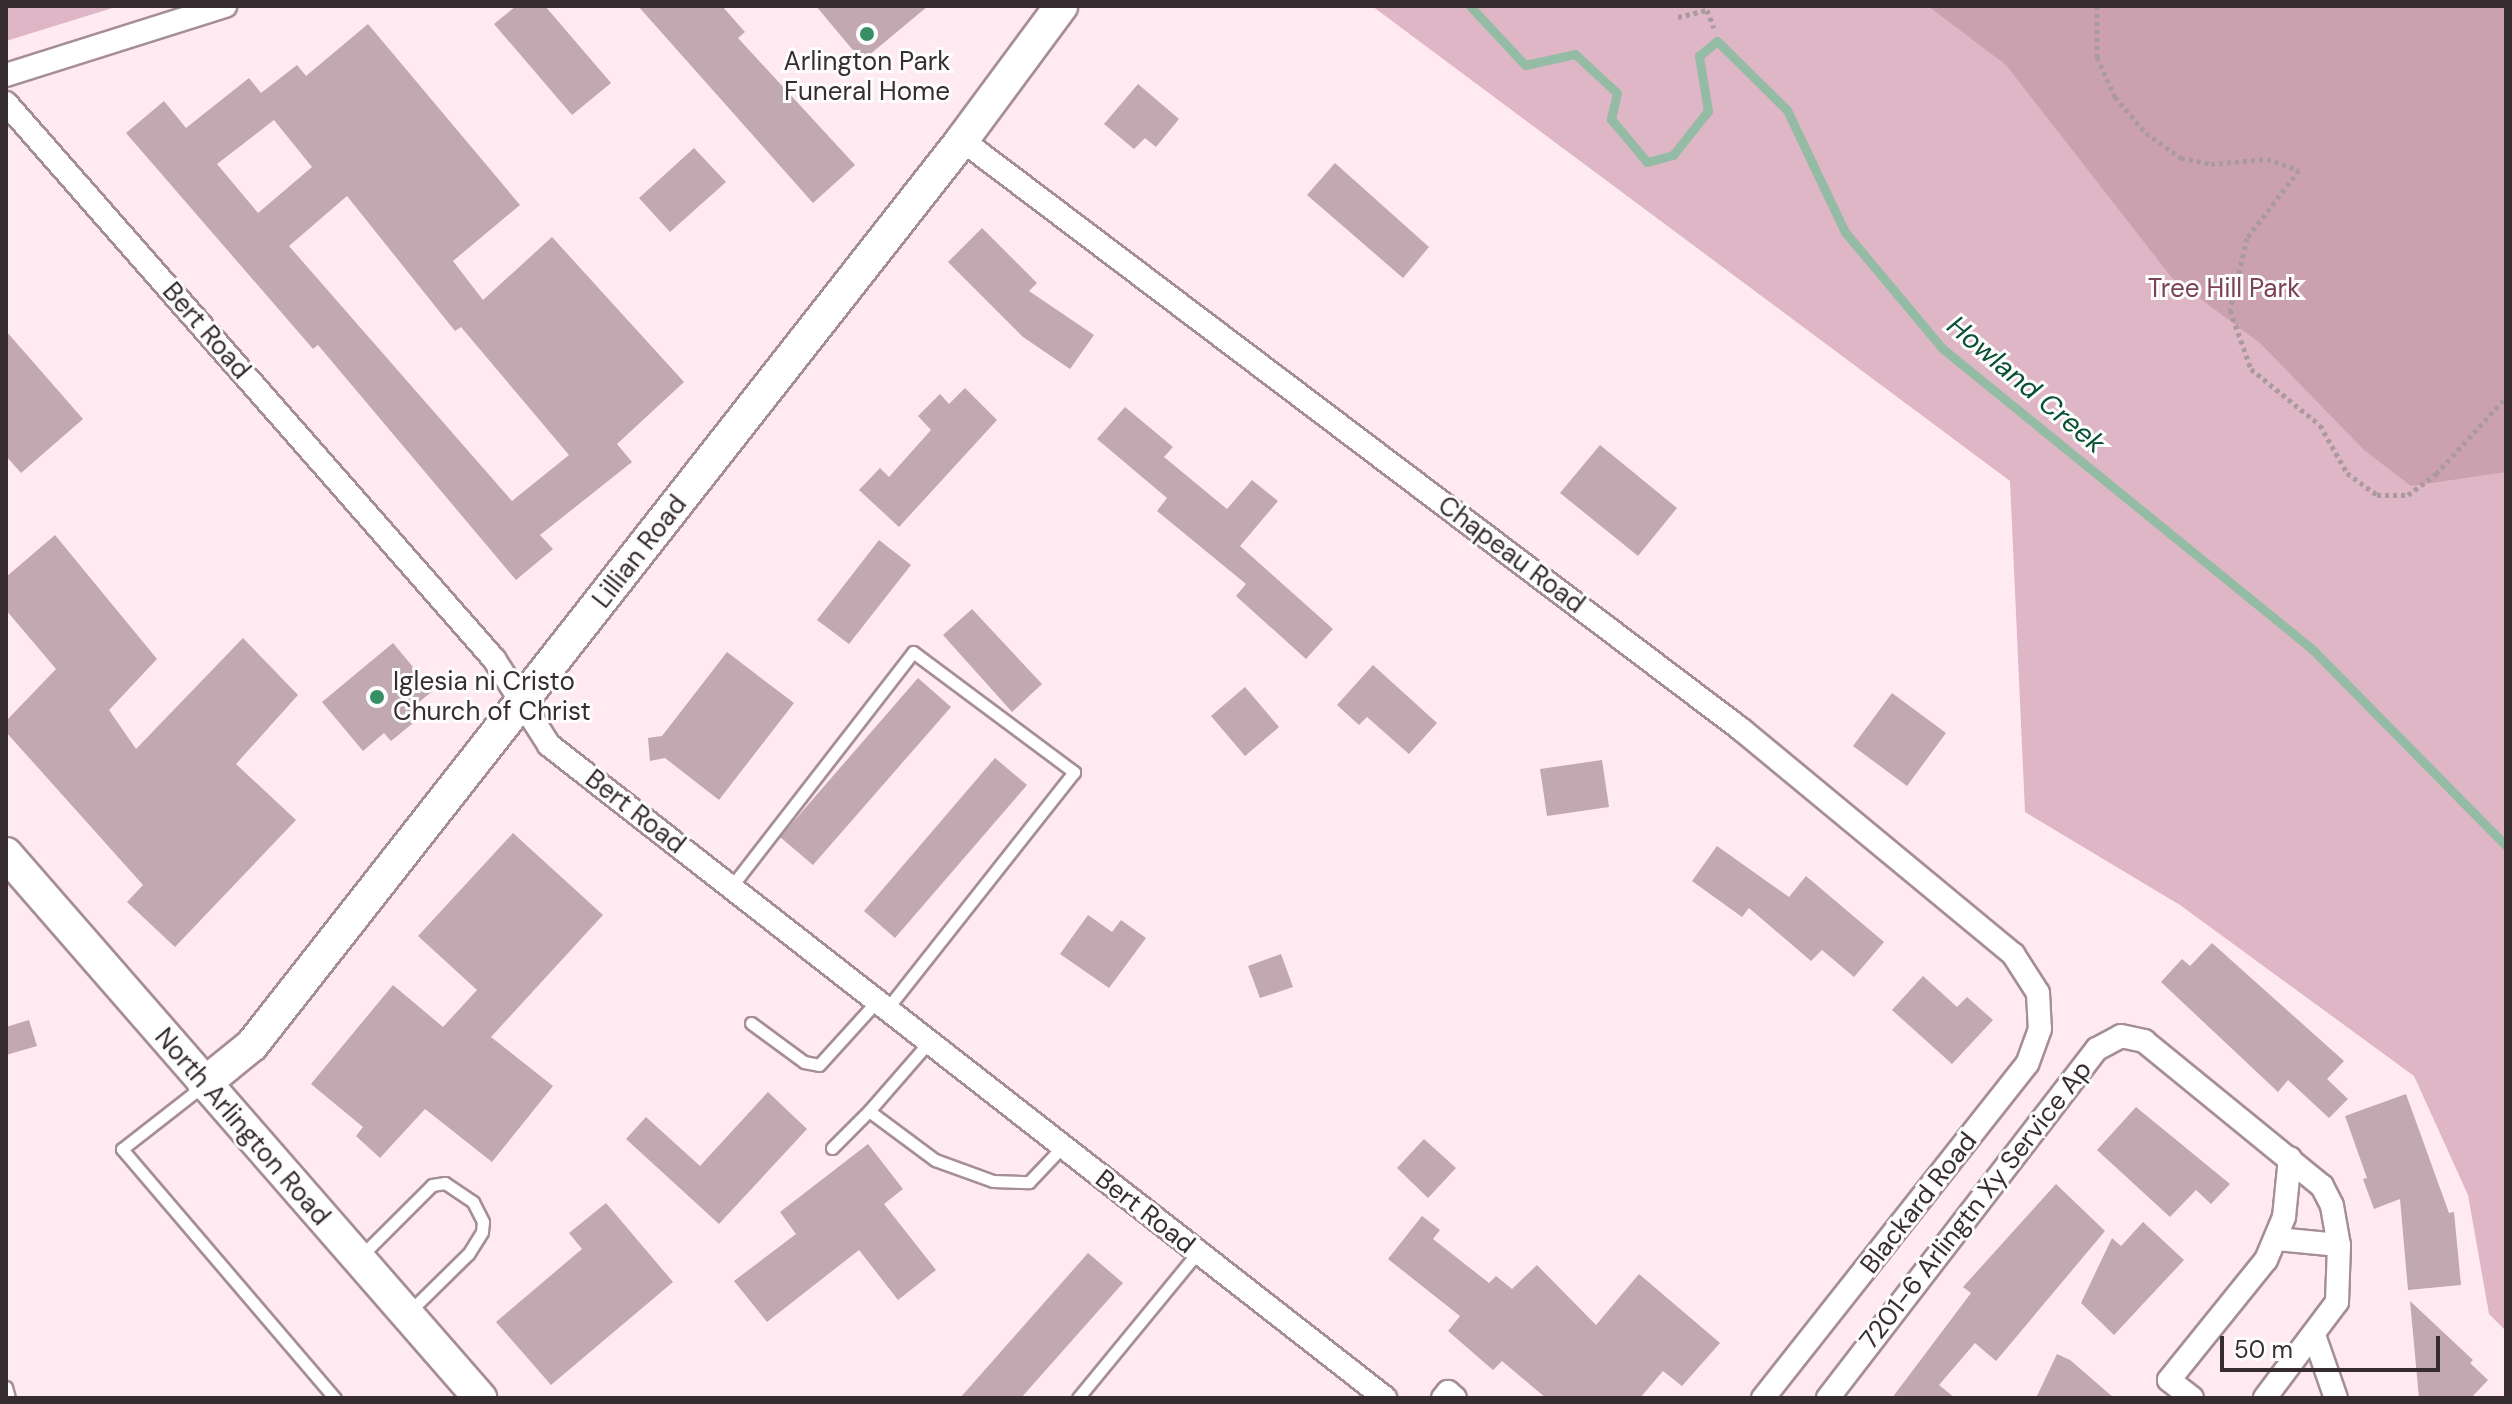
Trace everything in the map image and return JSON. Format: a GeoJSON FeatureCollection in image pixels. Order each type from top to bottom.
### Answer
{"type":"FeatureCollection","features":[{"type":"Feature","properties":{"kind":"street"},"geometry":{"type":"LineString","coordinates":[[6,75],[225,6]]}},
{"type":"Feature","properties":{"kind":"street","name":"Lillian Road"},"geometry":{"type":"LineString","coordinates":[[204,1084],[252,1045],[962,140],[1061,6]]}},
{"type":"Feature","properties":{"kind":"street","name":"Bert Road"},"geometry":{"type":"LineString","coordinates":[[6,103],[494,659],[549,745],[1385,1398]]}},
{"type":"Feature","properties":{"kind":"street","name":"Chapeau Road"},"geometry":{"type":"LineString","coordinates":[[962,140],[1742,730],[1985,927],[2013,954],[2038,993]]}},
{"type":"Feature","properties":{"kind":"street","name":"North Arlington Road"},"geometry":{"type":"LineString","coordinates":[[6,854],[480,1398]]}},
{"type":"Feature","properties":{"kind":"street","name":"Blackard Road"},"geometry":{"type":"LineString","coordinates":[[1763,1398],[2027,1064],[2040,1029],[2038,993]]}},
{"type":"Feature","properties":{"kind":"street","name":"7201-6 Arlingtn Xy Service Ap"},"geometry":{"type":"LineString","coordinates":[[1828,1398],[2097,1049],[2121,1036],[2144,1041],[2290,1158],[2322,1186],[2332,1206],[2339,1245],[2337,1302],[2265,1398]]}},
{"type":"Feature","properties":{"kind":"street"},"geometry":{"type":"LineString","coordinates":[[2192,1398],[2169,1380],[2266,1260],[2277,1239],[2290,1188],[2290,1158]]}},
{"type":"Feature","properties":{"kind":"street"},"geometry":{"type":"LineString","coordinates":[[2277,1239],[2339,1245]]}},
{"type":"Feature","properties":{"kind":"street"},"geometry":{"type":"LineString","coordinates":[[2314,1335],[2336,1398]]}},
{"type":"Feature","properties":{"kind":"street"},"geometry":{"type":"LineString","coordinates":[[1443,1398],[1448,1392],[1455,1398]]}},
{"type":"Feature","properties":{"kind":"lane"},"geometry":{"type":"LineString","coordinates":[[731,887],[913,652],[1074,772],[882,1005],[819,1065],[804,1062],[751,1023]]}},
{"type":"Feature","properties":{"kind":"lane"},"geometry":{"type":"LineString","coordinates":[[832,1148],[929,1042]]}},
{"type":"Feature","properties":{"kind":"lane"},"geometry":{"type":"LineString","coordinates":[[204,1084],[122,1149],[335,1398]]}},
{"type":"Feature","properties":{"kind":"lane"},"geometry":{"type":"LineString","coordinates":[[869,1111],[935,1160],[993,1181],[1029,1182],[1063,1146]]}},
{"type":"Feature","properties":{"kind":"lane"},"geometry":{"type":"LineString","coordinates":[[358,1260],[432,1185],[445,1183],[473,1202],[483,1222],[482,1232],[468,1254],[406,1315]]}},
{"type":"Feature","properties":{"kind":"lane"},"geometry":{"type":"LineString","coordinates":[[1078,1398],[1197,1253]]}},
{"type":"Feature","properties":{"kind":"lane"},"geometry":{"type":"LineString","coordinates":[[6,1387],[9,1398]]}},
{"type":"Feature","properties":{"kind":"path"},"geometry":{"type":"LineString","coordinates":[[1693,6],[1695,13]]}},
{"type":"Feature","properties":{"kind":"path"},"geometry":{"type":"LineString","coordinates":[[2097,6],[2097,57],[2115,97],[2146,133],[2181,158],[2211,164],[2267,159],[2299,170],[2247,238],[2230,310],[2251,369],[2320,425],[2347,473],[2377,495],[2408,495],[2436,474],[2506,397]]}},
{"type":"Feature","properties":{"kind":"path"},"geometry":{"type":"LineString","coordinates":[[1678,17],[1707,10],[1714,28]]}},
{"type":"Feature","properties":{"kind":"green space"},"geometry":{"type":"Polygon","coordinates":[[[6,6],[119,6],[6,41],[6,6]]]}},
{"type":"Feature","properties":{"kind":"green space","name":"Tree Hill Park"},"geometry":{"type":"Polygon","coordinates":[[[1372,6],[2506,6],[2506,1331],[2489,1314],[2468,1195],[2414,1076],[2180,905],[2025,812],[2010,481],[1372,6]]]}},
{"type":"Feature","properties":{"kind":"green space"},"geometry":{"type":"Polygon","coordinates":[[[1928,6],[2506,6],[2506,472],[2411,486],[2364,450],[2260,343],[2172,278],[2006,65],[1928,6]]]}},
{"type":"Feature","properties":{"kind":"building"},"geometry":{"type":"Polygon","coordinates":[[[516,6],[545,6],[611,83],[572,115],[494,24],[516,6]]]}},
{"type":"Feature","properties":{"kind":"building"},"geometry":{"type":"Polygon","coordinates":[[[638,6],[722,6],[745,32],[738,38],[855,165],[813,203],[638,6]]]}},
{"type":"Feature","properties":{"kind":"building","name":"Arlington Park Funeral Home"},"geometry":{"type":"Polygon","coordinates":[[[816,6],[928,6],[862,61],[816,6]]]}},
{"type":"Feature","properties":{"kind":"building"},"geometry":{"type":"Polygon","coordinates":[[[368,24],[520,205],[453,261],[483,300],[552,237],[684,382],[617,444],[632,462],[540,535],[553,549],[516,580],[318,345],[313,349],[126,133],[164,101],[186,128],[249,78],[261,93],[297,65],[306,76],[368,24]],[[274,120],[217,164],[258,213],[312,167],[274,120]],[[347,196],[289,246],[512,501],[569,455],[461,327],[455,331],[347,196]]]}},
{"type":"Feature","properties":{"kind":"building"},"geometry":{"type":"Polygon","coordinates":[[[1138,84],[1179,119],[1156,147],[1145,138],[1134,149],[1104,124],[1138,84]]]}},
{"type":"Feature","properties":{"kind":"building"},"geometry":{"type":"Polygon","coordinates":[[[694,148],[726,182],[670,232],[639,198],[694,148]]]}},
{"type":"Feature","properties":{"kind":"building"},"geometry":{"type":"Polygon","coordinates":[[[1335,163],[1429,247],[1403,278],[1307,195],[1335,163]]]}},
{"type":"Feature","properties":{"kind":"building"},"geometry":{"type":"Polygon","coordinates":[[[982,228],[1037,283],[1029,291],[1094,335],[1070,369],[1023,337],[948,262],[982,228]]]}},
{"type":"Feature","properties":{"kind":"building"},"geometry":{"type":"Polygon","coordinates":[[[6,331],[83,419],[21,473],[6,456],[6,331]]]}},
{"type":"Feature","properties":{"kind":"building"},"geometry":{"type":"Polygon","coordinates":[[[965,388],[997,420],[899,527],[859,490],[880,468],[889,477],[931,430],[918,416],[940,394],[949,404],[965,388]]]}},
{"type":"Feature","properties":{"kind":"building"},"geometry":{"type":"Polygon","coordinates":[[[1125,407],[1173,447],[1164,457],[1227,509],[1252,480],[1278,501],[1240,546],[1333,629],[1306,659],[1236,596],[1246,584],[1157,511],[1167,498],[1097,439],[1125,407]]]}},
{"type":"Feature","properties":{"kind":"building"},"geometry":{"type":"Polygon","coordinates":[[[1600,445],[1677,508],[1638,556],[1560,493],[1600,445]]]}},
{"type":"Feature","properties":{"kind":"building"},"geometry":{"type":"Polygon","coordinates":[[[55,535],[157,659],[109,710],[136,749],[243,638],[298,695],[236,764],[296,820],[175,947],[127,902],[143,885],[6,732],[6,721],[56,669],[6,610],[6,577],[55,535]]]}},
{"type":"Feature","properties":{"kind":"building"},"geometry":{"type":"Polygon","coordinates":[[[879,540],[911,565],[849,644],[817,620],[879,540]]]}},
{"type":"Feature","properties":{"kind":"building"},"geometry":{"type":"Polygon","coordinates":[[[972,609],[1042,684],[1012,712],[943,635],[972,609]]]}},
{"type":"Feature","properties":{"kind":"building","name":"Iglesia ni Cristo Church of Christ"},"geometry":{"type":"Polygon","coordinates":[[[393,643],[433,691],[410,709],[418,719],[391,741],[384,733],[363,751],[322,702],[393,643]]]}},
{"type":"Feature","properties":{"kind":"building"},"geometry":{"type":"Polygon","coordinates":[[[727,652],[794,703],[719,800],[665,758],[650,761],[648,738],[662,736],[727,652]]]}},
{"type":"Feature","properties":{"kind":"building"},"geometry":{"type":"Polygon","coordinates":[[[1373,665],[1437,723],[1409,754],[1367,717],[1359,725],[1337,705],[1373,665]]]}},
{"type":"Feature","properties":{"kind":"building"},"geometry":{"type":"Polygon","coordinates":[[[918,678],[951,707],[813,865],[780,837],[918,678]]]}},
{"type":"Feature","properties":{"kind":"building"},"geometry":{"type":"Polygon","coordinates":[[[1245,687],[1279,727],[1245,756],[1211,716],[1245,687]]]}},
{"type":"Feature","properties":{"kind":"building"},"geometry":{"type":"Polygon","coordinates":[[[1892,693],[1946,733],[1907,786],[1853,746],[1892,693]]]}},
{"type":"Feature","properties":{"kind":"building"},"geometry":{"type":"Polygon","coordinates":[[[995,758],[1027,785],[895,938],[864,911],[995,758]]]}},
{"type":"Feature","properties":{"kind":"building"},"geometry":{"type":"Polygon","coordinates":[[[1602,760],[1609,807],[1547,816],[1540,769],[1602,760]]]}},
{"type":"Feature","properties":{"kind":"building"},"geometry":{"type":"Polygon","coordinates":[[[513,833],[603,915],[491,1037],[553,1086],[492,1162],[425,1109],[380,1158],[356,1136],[363,1127],[311,1084],[393,985],[443,1027],[477,990],[418,936],[513,833]]]}},
{"type":"Feature","properties":{"kind":"building"},"geometry":{"type":"Polygon","coordinates":[[[1717,846],[1789,897],[1806,876],[1884,942],[1854,977],[1822,950],[1811,961],[1749,908],[1742,917],[1692,881],[1717,846]]]}},
{"type":"Feature","properties":{"kind":"building"},"geometry":{"type":"Polygon","coordinates":[[[1088,915],[1112,932],[1121,920],[1146,938],[1109,988],[1060,954],[1088,915]]]}},
{"type":"Feature","properties":{"kind":"building"},"geometry":{"type":"Polygon","coordinates":[[[2212,943],[2344,1061],[2327,1079],[2348,1099],[2329,1118],[2288,1080],[2278,1092],[2161,982],[2182,959],[2190,966],[2212,943]]]}},
{"type":"Feature","properties":{"kind":"building"},"geometry":{"type":"Polygon","coordinates":[[[1281,954],[1293,987],[1260,998],[1248,966],[1281,954]]]}},
{"type":"Feature","properties":{"kind":"building"},"geometry":{"type":"Polygon","coordinates":[[[1923,976],[1957,1007],[1967,997],[1993,1020],[1952,1064],[1892,1010],[1923,976]]]}},
{"type":"Feature","properties":{"kind":"building"},"geometry":{"type":"Polygon","coordinates":[[[29,1020],[37,1046],[6,1055],[6,1027],[29,1020]]]}},
{"type":"Feature","properties":{"kind":"building"},"geometry":{"type":"Polygon","coordinates":[[[768,1092],[807,1129],[719,1224],[626,1139],[646,1117],[700,1166],[768,1092]]]}},
{"type":"Feature","properties":{"kind":"building"},"geometry":{"type":"Polygon","coordinates":[[[2406,1094],[2449,1213],[2454,1212],[2461,1285],[2408,1290],[2400,1199],[2374,1209],[2363,1179],[2367,1178],[2345,1116],[2406,1094]]]}},
{"type":"Feature","properties":{"kind":"building"},"geometry":{"type":"Polygon","coordinates":[[[2136,1107],[2230,1184],[2211,1204],[2196,1190],[2170,1217],[2097,1150],[2136,1107]]]}},
{"type":"Feature","properties":{"kind":"building"},"geometry":{"type":"Polygon","coordinates":[[[1424,1139],[1456,1168],[1428,1198],[1397,1168],[1424,1139]]]}},
{"type":"Feature","properties":{"kind":"building"},"geometry":{"type":"Polygon","coordinates":[[[868,1144],[903,1189],[884,1204],[936,1270],[898,1300],[859,1250],[767,1322],[734,1281],[796,1234],[780,1212],[868,1144]]]}},
{"type":"Feature","properties":{"kind":"building"},"geometry":{"type":"Polygon","coordinates":[[[2056,1184],[2105,1231],[1996,1361],[1975,1343],[1939,1385],[1955,1398],[1892,1398],[1971,1293],[1963,1287],[2056,1184]]]}},
{"type":"Feature","properties":{"kind":"building"},"geometry":{"type":"Polygon","coordinates":[[[606,1203],[673,1282],[551,1385],[496,1322],[582,1249],[569,1233],[606,1203]]]}},
{"type":"Feature","properties":{"kind":"building"},"geometry":{"type":"Polygon","coordinates":[[[1422,1216],[1440,1230],[1433,1239],[1489,1283],[1496,1276],[1512,1289],[1537,1265],[1596,1325],[1639,1274],[1720,1343],[1682,1386],[1663,1371],[1640,1398],[1546,1398],[1502,1361],[1493,1370],[1448,1331],[1460,1316],[1388,1259],[1422,1216]]]}},
{"type":"Feature","properties":{"kind":"building"},"geometry":{"type":"Polygon","coordinates":[[[2143,1222],[2184,1260],[2114,1335],[2081,1303],[2112,1238],[2121,1246],[2143,1222]]]}},
{"type":"Feature","properties":{"kind":"building"},"geometry":{"type":"Polygon","coordinates":[[[1088,1253],[1123,1283],[1021,1398],[960,1398],[1088,1253]]]}},
{"type":"Feature","properties":{"kind":"building"},"geometry":{"type":"Polygon","coordinates":[[[2410,1301],[2473,1360],[2470,1363],[2488,1380],[2471,1398],[2419,1398],[2410,1301]]]}},
{"type":"Feature","properties":{"kind":"building"},"geometry":{"type":"Polygon","coordinates":[[[2057,1354],[2070,1360],[2114,1398],[2036,1398],[2057,1354]]]}},
{"type":"Feature","properties":{"kind":"waterway","name":"Howland Creek"},"geometry":{"type":"LineString","coordinates":[[1470,6],[1525,65],[1575,54],[1617,93],[1611,119],[1647,162],[1673,155],[1708,111],[1699,56],[1717,41],[1787,110],[1845,232],[1943,349],[2312,649],[2506,846]]}},
{"type":"Feature","properties":{"kind":"place","name":"Arlington Park Funeral Home"},"geometry":{"type":"Point","coordinates":[867,34]}},
{"type":"Feature","properties":{"kind":"place","name":"Iglesia ni Cristo Church of Christ"},"geometry":{"type":"Point","coordinates":[377,697]}}]}
